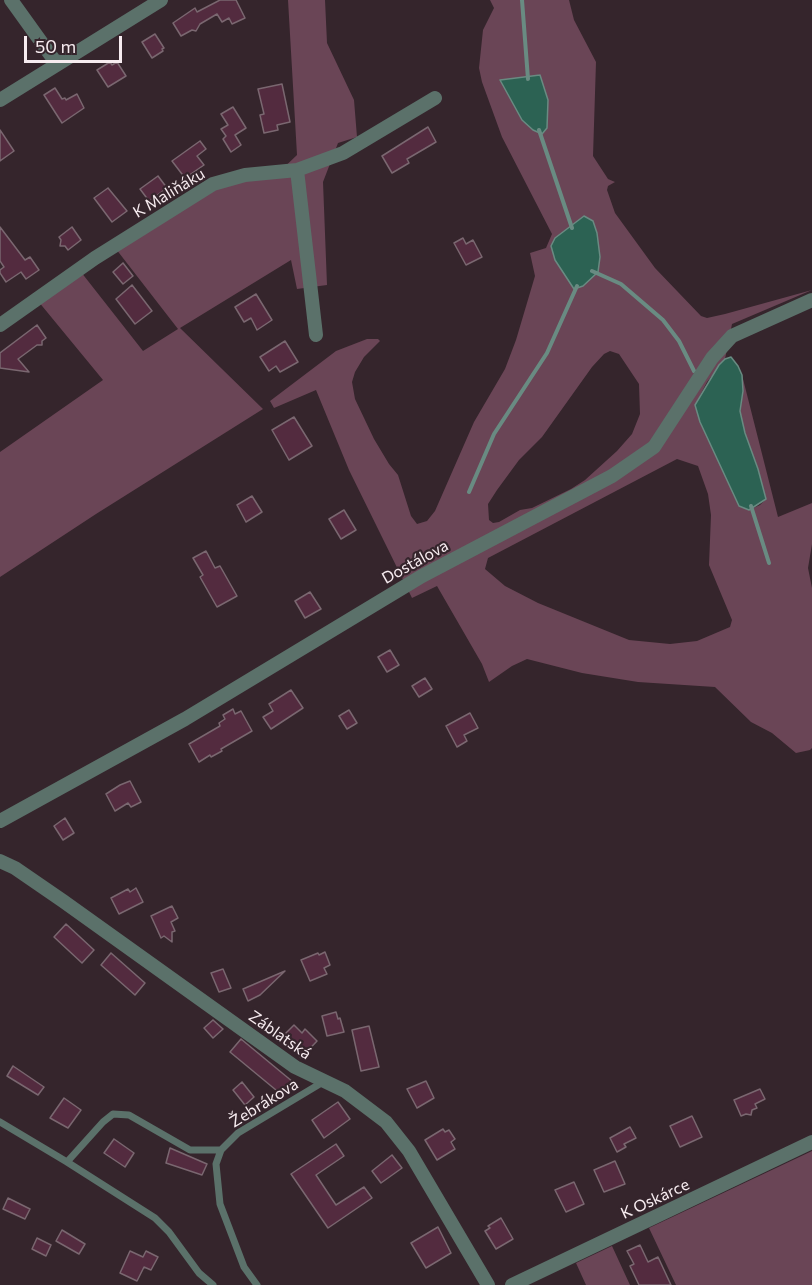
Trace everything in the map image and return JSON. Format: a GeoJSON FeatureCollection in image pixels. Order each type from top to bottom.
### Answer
{"type":"FeatureCollection","features":[{"type":"Feature","properties":{"kind":"street"},"geometry":{"type":"LineString","coordinates":[[11,0],[57,64]]}},
{"type":"Feature","properties":{"kind":"street"},"geometry":{"type":"LineString","coordinates":[[0,100],[161,0]]}},
{"type":"Feature","properties":{"kind":"street","name":"K Maliňáku"},"geometry":{"type":"LineString","coordinates":[[0,325],[95,258],[213,184],[244,175],[297,170],[343,153],[435,98]]}},
{"type":"Feature","properties":{"kind":"street"},"geometry":{"type":"LineString","coordinates":[[297,170],[316,335]]}},
{"type":"Feature","properties":{"kind":"street","name":"Dostálova"},"geometry":{"type":"LineString","coordinates":[[0,821],[184,719],[422,576],[612,476],[654,447],[712,358],[732,336],[812,300]]}},
{"type":"Feature","properties":{"kind":"street","name":"Záblatská"},"geometry":{"type":"LineString","coordinates":[[0,861],[15,868],[295,1067],[345,1091],[386,1122],[409,1151],[488,1285]]}},
{"type":"Feature","properties":{"kind":"street","name":"K Oskárce"},"geometry":{"type":"LineString","coordinates":[[512,1285],[812,1142]]}},
{"type":"Feature","properties":{"kind":"lane","name":"Žebrákova"},"geometry":{"type":"LineString","coordinates":[[257,1285],[244,1267],[220,1204],[216,1164],[221,1150],[238,1133],[323,1082]]}},
{"type":"Feature","properties":{"kind":"lane"},"geometry":{"type":"LineString","coordinates":[[67,1162],[113,1114],[129,1115],[189,1150],[221,1150]]}},
{"type":"Feature","properties":{"kind":"lane"},"geometry":{"type":"LineString","coordinates":[[0,1122],[155,1218],[169,1232],[199,1273],[213,1285]]}},
{"type":"Feature","properties":{"kind":"shaded area"},"geometry":{"type":"Polygon","coordinates":[[[288,0],[325,0],[327,43],[354,100],[357,137],[338,143],[323,182],[327,285],[297,289],[291,260],[180,328],[263,409],[0,577],[0,452],[103,380],[38,301],[81,272],[143,351],[178,329],[116,249],[210,190],[245,177],[276,175],[297,155],[288,0]]]}},
{"type":"Feature","properties":{"kind":"shaded area"},"geometry":{"type":"Polygon","coordinates":[[[490,0],[569,0],[574,20],[596,62],[593,156],[608,179],[615,182],[608,186],[607,190],[615,213],[655,268],[701,316],[707,318],[725,314],[812,290],[732,324],[725,359],[707,382],[695,405],[739,505],[749,510],[760,505],[766,499],[740,411],[743,391],[742,375],[778,517],[812,503],[812,544],[808,568],[812,588],[812,748],[810,750],[796,753],[772,733],[751,722],[715,687],[638,682],[582,673],[527,659],[489,682],[482,664],[437,586],[412,598],[349,470],[316,390],[274,408],[270,401],[336,351],[367,339],[378,339],[380,341],[364,357],[355,372],[352,382],[355,399],[374,439],[398,475],[411,516],[417,524],[427,521],[435,511],[474,422],[505,369],[516,340],[535,276],[530,253],[546,248],[552,234],[502,137],[482,82],[479,68],[483,30],[494,8],[490,0]],[[610,351],[592,367],[542,437],[519,460],[497,490],[488,504],[489,520],[493,523],[520,510],[532,508],[571,489],[585,480],[632,434],[640,414],[639,384],[619,354],[610,351]],[[677,459],[488,558],[485,569],[505,586],[538,603],[629,640],[670,644],[697,641],[730,627],[732,620],[709,565],[711,515],[708,494],[698,466],[677,459]]]}},
{"type":"Feature","properties":{"kind":"shaded area"},"geometry":{"type":"Polygon","coordinates":[[[540,75],[548,100],[547,128],[542,134],[533,130],[522,120],[500,80],[540,75]]]}},
{"type":"Feature","properties":{"kind":"shaded area"},"geometry":{"type":"Polygon","coordinates":[[[584,216],[593,221],[597,233],[600,257],[598,272],[583,286],[574,289],[555,260],[551,246],[555,238],[584,216]]]}},
{"type":"Feature","properties":{"kind":"shaded area"},"geometry":{"type":"Polygon","coordinates":[[[731,357],[742,375],[743,391],[740,411],[766,499],[749,510],[739,506],[700,422],[695,405],[719,365],[731,357]]]}},
{"type":"Feature","properties":{"kind":"shaded area"},"geometry":{"type":"Polygon","coordinates":[[[812,1151],[812,1285],[676,1285],[649,1228],[812,1151]]]}},
{"type":"Feature","properties":{"kind":"shaded area"},"geometry":{"type":"Polygon","coordinates":[[[612,1246],[630,1285],[586,1285],[576,1263],[612,1246]]]}},
{"type":"Feature","properties":{"kind":"building"},"geometry":{"type":"Polygon","coordinates":[[[220,0],[236,0],[245,18],[232,24],[229,18],[222,22],[217,14],[200,24],[196,31],[192,30],[181,36],[173,23],[195,8],[197,12],[220,0]]]}},
{"type":"Feature","properties":{"kind":"building"},"geometry":{"type":"Polygon","coordinates":[[[155,34],[164,48],[152,58],[142,42],[155,34]]]}},
{"type":"Feature","properties":{"kind":"building"},"geometry":{"type":"Polygon","coordinates":[[[110,62],[112,65],[117,62],[126,76],[108,87],[97,70],[110,62]]]}},
{"type":"Feature","properties":{"kind":"building"},"geometry":{"type":"Polygon","coordinates":[[[282,84],[290,122],[277,125],[278,130],[264,133],[260,115],[264,114],[258,89],[282,84]]]}},
{"type":"Feature","properties":{"kind":"building"},"geometry":{"type":"Polygon","coordinates":[[[55,88],[62,99],[66,100],[77,94],[84,108],[62,123],[44,95],[55,88]]]}},
{"type":"Feature","properties":{"kind":"building"},"geometry":{"type":"Polygon","coordinates":[[[233,107],[246,128],[235,135],[241,145],[231,152],[223,139],[226,136],[221,129],[228,125],[221,114],[233,107]]]}},
{"type":"Feature","properties":{"kind":"building"},"geometry":{"type":"Polygon","coordinates":[[[428,127],[436,142],[407,159],[409,163],[392,173],[382,156],[428,127]]]}},
{"type":"Feature","properties":{"kind":"building"},"geometry":{"type":"Polygon","coordinates":[[[0,130],[14,151],[0,161],[0,130]]]}},
{"type":"Feature","properties":{"kind":"building"},"geometry":{"type":"Polygon","coordinates":[[[200,141],[206,149],[197,156],[204,165],[185,178],[172,161],[200,141]]]}},
{"type":"Feature","properties":{"kind":"building"},"geometry":{"type":"Polygon","coordinates":[[[158,176],[167,188],[149,201],[140,189],[158,176]]]}},
{"type":"Feature","properties":{"kind":"building"},"geometry":{"type":"Polygon","coordinates":[[[108,188],[127,211],[112,222],[94,198],[108,188]]]}},
{"type":"Feature","properties":{"kind":"building"},"geometry":{"type":"Polygon","coordinates":[[[0,227],[25,260],[30,257],[39,270],[26,279],[21,272],[6,282],[0,273],[4,267],[0,261],[0,227]]]}},
{"type":"Feature","properties":{"kind":"building"},"geometry":{"type":"Polygon","coordinates":[[[72,227],[81,240],[68,250],[65,246],[60,246],[59,237],[72,227]]]}},
{"type":"Feature","properties":{"kind":"building"},"geometry":{"type":"Polygon","coordinates":[[[463,238],[466,244],[473,240],[482,257],[466,265],[454,243],[463,238]]]}},
{"type":"Feature","properties":{"kind":"building"},"geometry":{"type":"Polygon","coordinates":[[[123,263],[133,276],[123,284],[113,272],[123,263]]]}},
{"type":"Feature","properties":{"kind":"building"},"geometry":{"type":"Polygon","coordinates":[[[132,285],[152,311],[135,324],[116,299],[132,285]]]}},
{"type":"Feature","properties":{"kind":"building"},"geometry":{"type":"Polygon","coordinates":[[[256,294],[272,320],[257,330],[251,318],[244,322],[235,307],[256,294]]]}},
{"type":"Feature","properties":{"kind":"building"},"geometry":{"type":"Polygon","coordinates":[[[37,325],[46,338],[42,341],[42,345],[37,345],[18,359],[29,372],[0,368],[0,353],[37,325]]]}},
{"type":"Feature","properties":{"kind":"building"},"geometry":{"type":"Polygon","coordinates":[[[285,341],[298,362],[280,372],[276,366],[269,371],[260,357],[285,341]]]}},
{"type":"Feature","properties":{"kind":"building"},"geometry":{"type":"Polygon","coordinates":[[[294,417],[312,446],[289,460],[272,430],[294,417]]]}},
{"type":"Feature","properties":{"kind":"building"},"geometry":{"type":"Polygon","coordinates":[[[252,496],[262,512],[246,522],[237,505],[252,496]]]}},
{"type":"Feature","properties":{"kind":"building"},"geometry":{"type":"Polygon","coordinates":[[[344,510],[356,530],[341,539],[329,519],[344,510]]]}},
{"type":"Feature","properties":{"kind":"building"},"geometry":{"type":"Polygon","coordinates":[[[206,551],[215,568],[220,566],[237,596],[217,607],[200,577],[203,575],[193,558],[206,551]]]}},
{"type":"Feature","properties":{"kind":"building"},"geometry":{"type":"Polygon","coordinates":[[[310,592],[321,609],[305,618],[295,601],[310,592]]]}},
{"type":"Feature","properties":{"kind":"building"},"geometry":{"type":"Polygon","coordinates":[[[390,650],[399,665],[387,672],[378,657],[390,650]]]}},
{"type":"Feature","properties":{"kind":"building"},"geometry":{"type":"Polygon","coordinates":[[[425,678],[432,689],[419,697],[412,686],[425,678]]]}},
{"type":"Feature","properties":{"kind":"building"},"geometry":{"type":"Polygon","coordinates":[[[291,690],[303,708],[271,729],[263,717],[273,711],[269,704],[291,690]]]}},
{"type":"Feature","properties":{"kind":"building"},"geometry":{"type":"Polygon","coordinates":[[[233,709],[235,714],[241,711],[252,731],[221,749],[222,751],[199,762],[189,744],[220,726],[219,723],[225,719],[223,715],[233,709]]]}},
{"type":"Feature","properties":{"kind":"building"},"geometry":{"type":"Polygon","coordinates":[[[349,710],[357,723],[347,729],[339,716],[349,710]]]}},
{"type":"Feature","properties":{"kind":"building"},"geometry":{"type":"Polygon","coordinates":[[[470,713],[478,728],[464,735],[467,741],[457,747],[446,726],[470,713]]]}},
{"type":"Feature","properties":{"kind":"building"},"geometry":{"type":"Polygon","coordinates":[[[130,781],[141,802],[131,807],[128,803],[115,811],[106,794],[130,781]]]}},
{"type":"Feature","properties":{"kind":"building"},"geometry":{"type":"Polygon","coordinates":[[[65,818],[74,833],[63,840],[54,826],[65,818]]]}},
{"type":"Feature","properties":{"kind":"building"},"geometry":{"type":"Polygon","coordinates":[[[136,888],[143,902],[119,914],[111,898],[128,889],[130,892],[136,888]]]}},
{"type":"Feature","properties":{"kind":"building"},"geometry":{"type":"Polygon","coordinates":[[[172,906],[178,918],[171,922],[175,931],[172,932],[172,942],[164,936],[161,938],[151,916],[172,906]]]}},
{"type":"Feature","properties":{"kind":"building"},"geometry":{"type":"Polygon","coordinates":[[[66,924],[94,950],[82,963],[54,937],[66,924]]]}},
{"type":"Feature","properties":{"kind":"building"},"geometry":{"type":"Polygon","coordinates":[[[325,952],[330,965],[324,968],[327,974],[310,981],[301,960],[325,952]]]}},
{"type":"Feature","properties":{"kind":"building"},"geometry":{"type":"Polygon","coordinates":[[[111,953],[145,983],[135,995],[101,965],[111,953]]]}},
{"type":"Feature","properties":{"kind":"building"},"geometry":{"type":"Polygon","coordinates":[[[223,969],[231,988],[219,992],[211,973],[223,969]]]}},
{"type":"Feature","properties":{"kind":"building"},"geometry":{"type":"Polygon","coordinates":[[[285,971],[260,995],[248,1001],[243,989],[285,971]]]}},
{"type":"Feature","properties":{"kind":"building"},"geometry":{"type":"Polygon","coordinates":[[[336,1012],[344,1032],[327,1036],[322,1016],[336,1012]]]}},
{"type":"Feature","properties":{"kind":"building"},"geometry":{"type":"Polygon","coordinates":[[[213,1020],[223,1029],[213,1038],[204,1028],[213,1020]]]}},
{"type":"Feature","properties":{"kind":"building"},"geometry":{"type":"Polygon","coordinates":[[[294,1025],[302,1033],[305,1029],[317,1041],[301,1058],[281,1038],[294,1025]]]}},
{"type":"Feature","properties":{"kind":"building"},"geometry":{"type":"Polygon","coordinates":[[[369,1026],[379,1067],[361,1071],[352,1030],[369,1026]]]}},
{"type":"Feature","properties":{"kind":"building"},"geometry":{"type":"Polygon","coordinates":[[[241,1039],[293,1082],[282,1095],[230,1052],[241,1039]]]}},
{"type":"Feature","properties":{"kind":"building"},"geometry":{"type":"Polygon","coordinates":[[[13,1066],[44,1087],[38,1095],[7,1076],[13,1066]]]}},
{"type":"Feature","properties":{"kind":"building"},"geometry":{"type":"Polygon","coordinates":[[[426,1081],[434,1098],[417,1108],[407,1089],[426,1081]]]}},
{"type":"Feature","properties":{"kind":"building"},"geometry":{"type":"Polygon","coordinates":[[[242,1082],[254,1097],[245,1105],[233,1090],[242,1082]]]}},
{"type":"Feature","properties":{"kind":"building"},"geometry":{"type":"Polygon","coordinates":[[[760,1089],[765,1099],[755,1104],[757,1108],[752,1110],[751,1115],[741,1116],[734,1100],[760,1089]]]}},
{"type":"Feature","properties":{"kind":"building"},"geometry":{"type":"Polygon","coordinates":[[[64,1098],[81,1110],[68,1128],[50,1118],[64,1098]]]}},
{"type":"Feature","properties":{"kind":"building"},"geometry":{"type":"Polygon","coordinates":[[[338,1102],[350,1119],[324,1138],[312,1120],[338,1102]]]}},
{"type":"Feature","properties":{"kind":"building"},"geometry":{"type":"Polygon","coordinates":[[[692,1116],[702,1137],[680,1147],[670,1126],[692,1116]]]}},
{"type":"Feature","properties":{"kind":"building"},"geometry":{"type":"Polygon","coordinates":[[[630,1127],[636,1138],[624,1144],[626,1147],[617,1152],[610,1138],[630,1127]]]}},
{"type":"Feature","properties":{"kind":"building"},"geometry":{"type":"Polygon","coordinates":[[[443,1129],[445,1132],[449,1130],[455,1139],[451,1142],[455,1149],[437,1160],[425,1140],[443,1129]]]}},
{"type":"Feature","properties":{"kind":"building"},"geometry":{"type":"Polygon","coordinates":[[[114,1139],[134,1153],[125,1167],[104,1153],[114,1139]]]}},
{"type":"Feature","properties":{"kind":"building"},"geometry":{"type":"Polygon","coordinates":[[[336,1144],[344,1156],[316,1175],[336,1205],[364,1187],[372,1198],[328,1228],[291,1174],[336,1144]]]}},
{"type":"Feature","properties":{"kind":"building"},"geometry":{"type":"Polygon","coordinates":[[[170,1148],[207,1164],[202,1175],[166,1163],[170,1148]]]}},
{"type":"Feature","properties":{"kind":"building"},"geometry":{"type":"Polygon","coordinates":[[[392,1155],[402,1168],[381,1183],[372,1171],[392,1155]]]}},
{"type":"Feature","properties":{"kind":"building"},"geometry":{"type":"Polygon","coordinates":[[[615,1161],[625,1184],[604,1192],[594,1170],[615,1161]]]}},
{"type":"Feature","properties":{"kind":"building"},"geometry":{"type":"Polygon","coordinates":[[[574,1182],[584,1204],[566,1212],[555,1190],[574,1182]]]}},
{"type":"Feature","properties":{"kind":"building"},"geometry":{"type":"Polygon","coordinates":[[[8,1198],[30,1209],[25,1219],[3,1209],[8,1198]]]}},
{"type":"Feature","properties":{"kind":"building"},"geometry":{"type":"Polygon","coordinates":[[[501,1218],[513,1239],[496,1249],[485,1231],[490,1228],[488,1226],[501,1218]]]}},
{"type":"Feature","properties":{"kind":"building"},"geometry":{"type":"Polygon","coordinates":[[[438,1227],[451,1253],[426,1268],[411,1243],[438,1227]]]}},
{"type":"Feature","properties":{"kind":"building"},"geometry":{"type":"Polygon","coordinates":[[[62,1230],[85,1244],[79,1254],[56,1241],[62,1230]]]}},
{"type":"Feature","properties":{"kind":"building"},"geometry":{"type":"Polygon","coordinates":[[[37,1238],[51,1245],[46,1256],[32,1249],[37,1238]]]}},
{"type":"Feature","properties":{"kind":"building"},"geometry":{"type":"Polygon","coordinates":[[[640,1245],[648,1262],[658,1257],[671,1285],[639,1285],[630,1266],[634,1264],[627,1251],[640,1245]]]}},
{"type":"Feature","properties":{"kind":"building"},"geometry":{"type":"Polygon","coordinates":[[[130,1251],[143,1257],[146,1251],[158,1257],[151,1270],[144,1267],[137,1281],[120,1273],[130,1251]]]}},
{"type":"Feature","properties":{"kind":"waterway"},"geometry":{"type":"LineString","coordinates":[[522,0],[528,79]]}},
{"type":"Feature","properties":{"kind":"waterway"},"geometry":{"type":"LineString","coordinates":[[539,130],[572,228]]}},
{"type":"Feature","properties":{"kind":"waterway"},"geometry":{"type":"LineString","coordinates":[[592,271],[621,284],[663,320],[679,341],[694,371]]}},
{"type":"Feature","properties":{"kind":"waterway"},"geometry":{"type":"LineString","coordinates":[[469,492],[494,434],[547,353],[577,286]]}},
{"type":"Feature","properties":{"kind":"waterway"},"geometry":{"type":"LineString","coordinates":[[751,506],[769,563]]}}]}
